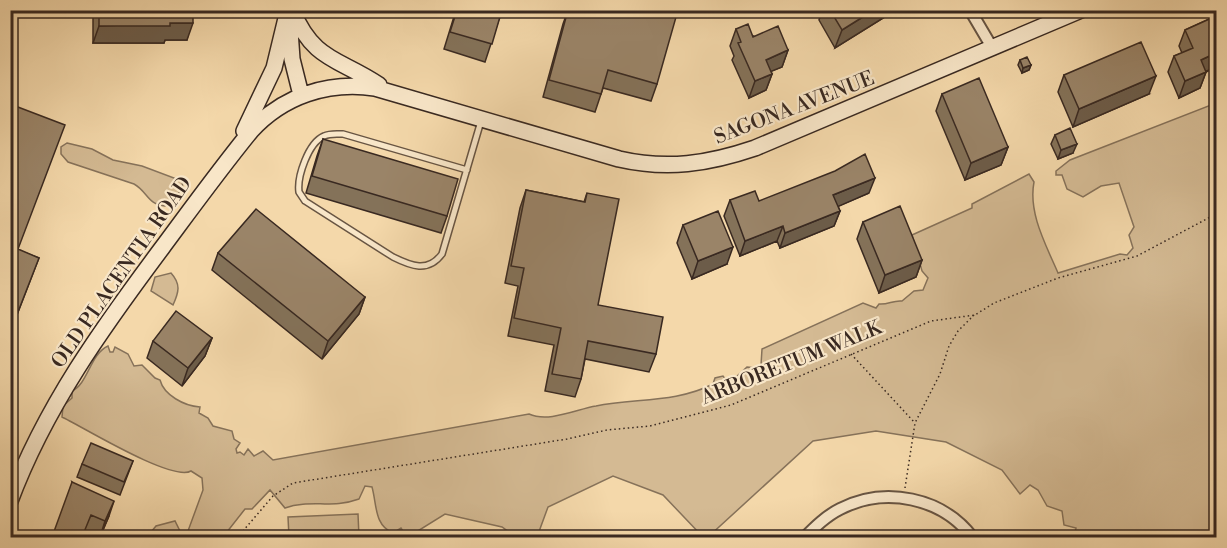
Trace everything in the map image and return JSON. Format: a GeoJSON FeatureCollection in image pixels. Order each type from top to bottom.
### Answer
{"type":"FeatureCollection","features":[{"type":"Feature","properties":{"kind":"main road"},"geometry":{"type":"LineString","coordinates":[[290,10],[319,51],[337,64],[386,90]]}},
{"type":"Feature","properties":{"kind":"main road"},"geometry":{"type":"LineString","coordinates":[[290,10],[292,59],[301,95]]}},
{"type":"Feature","properties":{"kind":"main road"},"geometry":{"type":"LineString","coordinates":[[236,149],[271,76],[290,10]]}},
{"type":"Feature","properties":{"kind":"main road","name":"SAGONA AVENUE"},"geometry":{"type":"LineString","coordinates":[[301,95],[344,86],[386,90],[482,120],[627,160],[651,165],[684,165],[720,160],[755,148],[1081,10]]}},
{"type":"Feature","properties":{"kind":"main road","name":"OLD PLACENTIA ROAD"},"geometry":{"type":"LineString","coordinates":[[10,501],[47,417],[86,354],[236,149],[264,118],[301,95]]}},
{"type":"Feature","properties":{"kind":"street"},"geometry":{"type":"LineString","coordinates":[[970,10],[993,49]]}},
{"type":"Feature","properties":{"kind":"street"},"geometry":{"type":"LineString","coordinates":[[804,537],[828,516],[848,505],[883,497],[903,498],[925,503],[945,512],[974,537]]}},
{"type":"Feature","properties":{"kind":"lane"},"geometry":{"type":"LineString","coordinates":[[467,170],[343,134],[333,134],[318,140],[313,147],[301,173],[299,192],[305,201],[393,257],[408,264],[427,267],[436,262],[442,254],[482,120]]}},
{"type":"Feature","properties":{"kind":"path","name":"ARBORETUM WALK"},"geometry":{"type":"LineString","coordinates":[[237,537],[273,496],[293,483],[567,439],[607,430],[650,426],[731,405],[850,353],[931,321],[975,315],[1002,300],[1058,279],[1137,256],[1216,214]]}},
{"type":"Feature","properties":{"kind":"path"},"geometry":{"type":"LineString","coordinates":[[903,498],[915,423],[940,374],[949,346],[958,331],[975,315]]}},
{"type":"Feature","properties":{"kind":"path"},"geometry":{"type":"LineString","coordinates":[[850,353],[915,423]]}},
{"type":"Feature","properties":{"kind":"shaded area"},"geometry":{"type":"Polygon","coordinates":[[[1216,103],[1216,537],[1053,537],[1074,536],[1076,528],[1064,525],[1062,511],[1047,506],[1038,490],[1030,485],[1020,494],[1002,470],[946,442],[876,431],[813,441],[708,537],[703,537],[663,495],[613,476],[548,507],[537,537],[516,537],[502,527],[445,514],[413,534],[405,534],[401,528],[393,533],[379,520],[372,487],[365,486],[359,499],[349,502],[303,504],[285,508],[270,490],[252,509],[245,509],[223,537],[147,537],[156,526],[175,521],[181,533],[188,531],[203,490],[202,478],[191,471],[166,469],[147,461],[62,417],[63,406],[72,398],[72,391],[82,382],[97,355],[108,346],[110,352],[113,352],[115,347],[128,354],[134,366],[142,365],[160,380],[170,395],[176,399],[200,407],[199,413],[208,418],[213,426],[232,431],[234,439],[240,443],[236,449],[237,453],[244,455],[248,449],[254,456],[263,451],[273,460],[529,414],[554,416],[596,406],[685,394],[713,384],[715,378],[723,376],[726,380],[736,377],[747,367],[757,368],[761,365],[762,349],[863,303],[876,308],[879,304],[902,301],[914,291],[923,290],[928,278],[922,271],[912,235],[972,208],[972,204],[1029,174],[1034,182],[1036,217],[1058,273],[1120,254],[1127,255],[1133,248],[1129,235],[1134,227],[1119,183],[1101,186],[1083,197],[1067,189],[1062,175],[1056,175],[1056,171],[1070,160],[1216,103]]]}},
{"type":"Feature","properties":{"kind":"shaded area"},"geometry":{"type":"Polygon","coordinates":[[[67,143],[92,149],[113,160],[142,166],[182,181],[183,189],[165,206],[159,205],[134,184],[68,162],[61,154],[61,147],[67,143]]]}},
{"type":"Feature","properties":{"kind":"shaded area"},"geometry":{"type":"Polygon","coordinates":[[[171,273],[178,288],[173,305],[151,291],[155,277],[171,273]]]}},
{"type":"Feature","properties":{"kind":"shaded area"},"geometry":{"type":"Polygon","coordinates":[[[358,514],[359,537],[289,537],[288,517],[358,514]]]}},
{"type":"Feature","properties":{"kind":"building"},"geometry":{"type":"Polygon","coordinates":[[[99,10],[193,10],[193,23],[170,23],[170,26],[99,26],[99,10]]]}},
{"type":"Feature","properties":{"kind":"building"},"geometry":{"type":"Polygon","coordinates":[[[457,10],[502,10],[492,44],[450,32],[457,10]]]}},
{"type":"Feature","properties":{"kind":"building"},"geometry":{"type":"Polygon","coordinates":[[[568,10],[588,12],[589,10],[678,10],[657,84],[608,70],[601,94],[549,80],[568,10]]]}},
{"type":"Feature","properties":{"kind":"building"},"geometry":{"type":"Polygon","coordinates":[[[830,10],[874,10],[842,30],[830,10]]]}},
{"type":"Feature","properties":{"kind":"building"},"geometry":{"type":"Polygon","coordinates":[[[1216,16],[1216,53],[1201,60],[1206,72],[1185,81],[1174,56],[1193,48],[1185,30],[1216,16]]]}},
{"type":"Feature","properties":{"kind":"building"},"geometry":{"type":"Polygon","coordinates":[[[748,24],[753,37],[778,26],[788,50],[766,60],[772,74],[755,81],[738,43],[741,42],[736,29],[748,24]]]}},
{"type":"Feature","properties":{"kind":"building"},"geometry":{"type":"Polygon","coordinates":[[[1141,42],[1156,76],[1079,109],[1064,75],[1141,42]]]}},
{"type":"Feature","properties":{"kind":"building"},"geometry":{"type":"Polygon","coordinates":[[[1027,57],[1031,65],[1023,68],[1020,60],[1027,57]]]}},
{"type":"Feature","properties":{"kind":"building"},"geometry":{"type":"Polygon","coordinates":[[[979,78],[1008,147],[971,163],[942,94],[979,78]]]}},
{"type":"Feature","properties":{"kind":"building"},"geometry":{"type":"Polygon","coordinates":[[[10,104],[65,125],[18,249],[39,258],[16,317],[10,314],[10,104]]]}},
{"type":"Feature","properties":{"kind":"building"},"geometry":{"type":"Polygon","coordinates":[[[1070,128],[1077,144],[1061,150],[1055,135],[1070,128]]]}},
{"type":"Feature","properties":{"kind":"building"},"geometry":{"type":"Polygon","coordinates":[[[323,139],[458,179],[447,216],[312,176],[323,139]]]}},
{"type":"Feature","properties":{"kind":"building"},"geometry":{"type":"Polygon","coordinates":[[[865,154],[875,178],[833,195],[840,211],[785,233],[783,226],[745,241],[730,200],[755,191],[759,201],[835,171],[865,154]]]}},
{"type":"Feature","properties":{"kind":"building"},"geometry":{"type":"Polygon","coordinates":[[[526,190],[585,202],[587,193],[619,199],[598,305],[663,317],[656,354],[588,341],[581,379],[552,374],[561,328],[514,318],[524,268],[511,266],[526,190]]]}},
{"type":"Feature","properties":{"kind":"building"},"geometry":{"type":"Polygon","coordinates":[[[900,206],[922,260],[885,275],[863,222],[900,206]]]}},
{"type":"Feature","properties":{"kind":"building"},"geometry":{"type":"Polygon","coordinates":[[[256,209],[365,297],[328,341],[218,253],[256,209]]]}},
{"type":"Feature","properties":{"kind":"building"},"geometry":{"type":"Polygon","coordinates":[[[718,211],[733,247],[698,261],[683,225],[718,211]]]}},
{"type":"Feature","properties":{"kind":"building"},"geometry":{"type":"Polygon","coordinates":[[[176,311],[212,338],[188,368],[153,341],[176,311]]]}},
{"type":"Feature","properties":{"kind":"building"},"geometry":{"type":"Polygon","coordinates":[[[91,443],[133,461],[124,482],[82,464],[91,443]]]}},
{"type":"Feature","properties":{"kind":"building"},"geometry":{"type":"Polygon","coordinates":[[[72,482],[114,501],[105,521],[91,515],[82,537],[52,537],[72,482]]]}}]}
